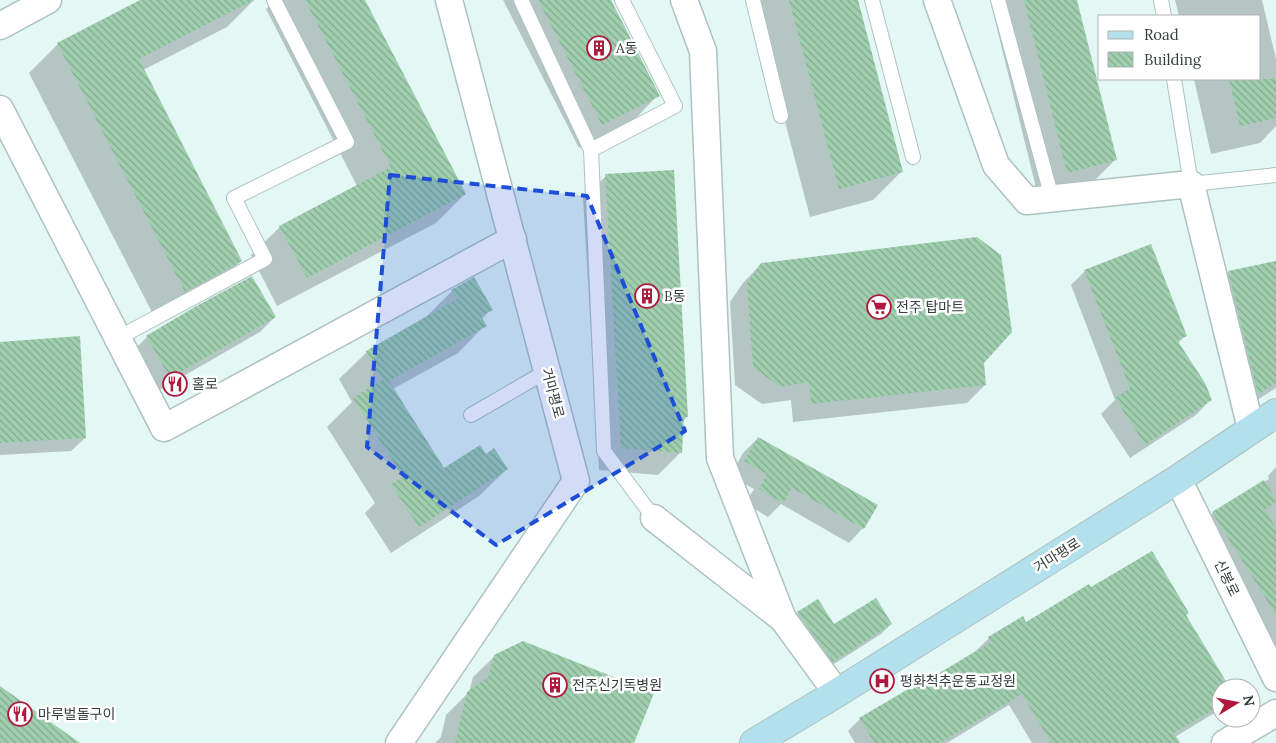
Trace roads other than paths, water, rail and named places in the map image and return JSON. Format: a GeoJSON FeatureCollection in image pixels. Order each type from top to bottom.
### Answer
{"type":"FeatureCollection","features":[{"type":"Feature","properties":{"kind":"main road","name":"거마평로"},"geometry":{"type":"LineString","coordinates":[[754,743],[1178,479],[1276,413]]}},
{"type":"Feature","properties":{"kind":"street"},"geometry":{"type":"LineString","coordinates":[[0,26],[48,0]]}},
{"type":"Feature","properties":{"kind":"street","name":"거마평로"},"geometry":{"type":"LineString","coordinates":[[399,743],[576,481],[449,0]]}},
{"type":"Feature","properties":{"kind":"street"},"geometry":{"type":"LineString","coordinates":[[684,0],[703,51],[720,458],[783,619],[837,693]]}},
{"type":"Feature","properties":{"kind":"street"},"geometry":{"type":"LineString","coordinates":[[937,0],[996,165],[1027,200],[1191,184],[1251,430]]}},
{"type":"Feature","properties":{"kind":"street"},"geometry":{"type":"LineString","coordinates":[[0,109],[164,428],[513,239]]}},
{"type":"Feature","properties":{"kind":"street","name":"신봉로"},"geometry":{"type":"LineString","coordinates":[[1178,479],[1276,678]]}},
{"type":"Feature","properties":{"kind":"street"},"geometry":{"type":"LineString","coordinates":[[654,518],[783,619]]}},
{"type":"Feature","properties":{"kind":"street"},"geometry":{"type":"LineString","coordinates":[[1225,743],[1276,713]]}},
{"type":"Feature","properties":{"kind":"lane"},"geometry":{"type":"LineString","coordinates":[[118,338],[266,259],[234,198],[347,142],[274,0]]}},
{"type":"Feature","properties":{"kind":"lane"},"geometry":{"type":"LineString","coordinates":[[520,0],[591,150],[604,451],[654,518]]}},
{"type":"Feature","properties":{"kind":"lane"},"geometry":{"type":"LineString","coordinates":[[591,150],[675,106],[622,0]]}},
{"type":"Feature","properties":{"kind":"lane"},"geometry":{"type":"LineString","coordinates":[[753,0],[780,116]]}},
{"type":"Feature","properties":{"kind":"lane"},"geometry":{"type":"LineString","coordinates":[[872,0],[914,157]]}},
{"type":"Feature","properties":{"kind":"lane"},"geometry":{"type":"LineString","coordinates":[[998,0],[1052,198]]}},
{"type":"Feature","properties":{"kind":"lane"},"geometry":{"type":"LineString","coordinates":[[1161,0],[1164,15]]}},
{"type":"Feature","properties":{"kind":"lane"},"geometry":{"type":"LineString","coordinates":[[1174,80],[1191,184],[1276,175]]}},
{"type":"Feature","properties":{"kind":"lane"},"geometry":{"type":"LineString","coordinates":[[470,414],[547,371]]}},
{"type":"Feature","properties":{"kind":"place","name":"A동"},"geometry":{"type":"Point","coordinates":[599,48]}},
{"type":"Feature","properties":{"kind":"place","name":"B동"},"geometry":{"type":"Point","coordinates":[647,296]}},
{"type":"Feature","properties":{"kind":"place","name":"전주 탑마트"},"geometry":{"type":"Point","coordinates":[879,307]}},
{"type":"Feature","properties":{"kind":"place","name":"홀로"},"geometry":{"type":"Point","coordinates":[175,384]}},
{"type":"Feature","properties":{"kind":"place","name":"평화척추운동교정원"},"geometry":{"type":"Point","coordinates":[882,681]}},
{"type":"Feature","properties":{"kind":"place","name":"전주신기독병원"},"geometry":{"type":"Point","coordinates":[555,685]}},
{"type":"Feature","properties":{"kind":"place","name":"마루벌돌구이"},"geometry":{"type":"Point","coordinates":[20,714]}}]}
